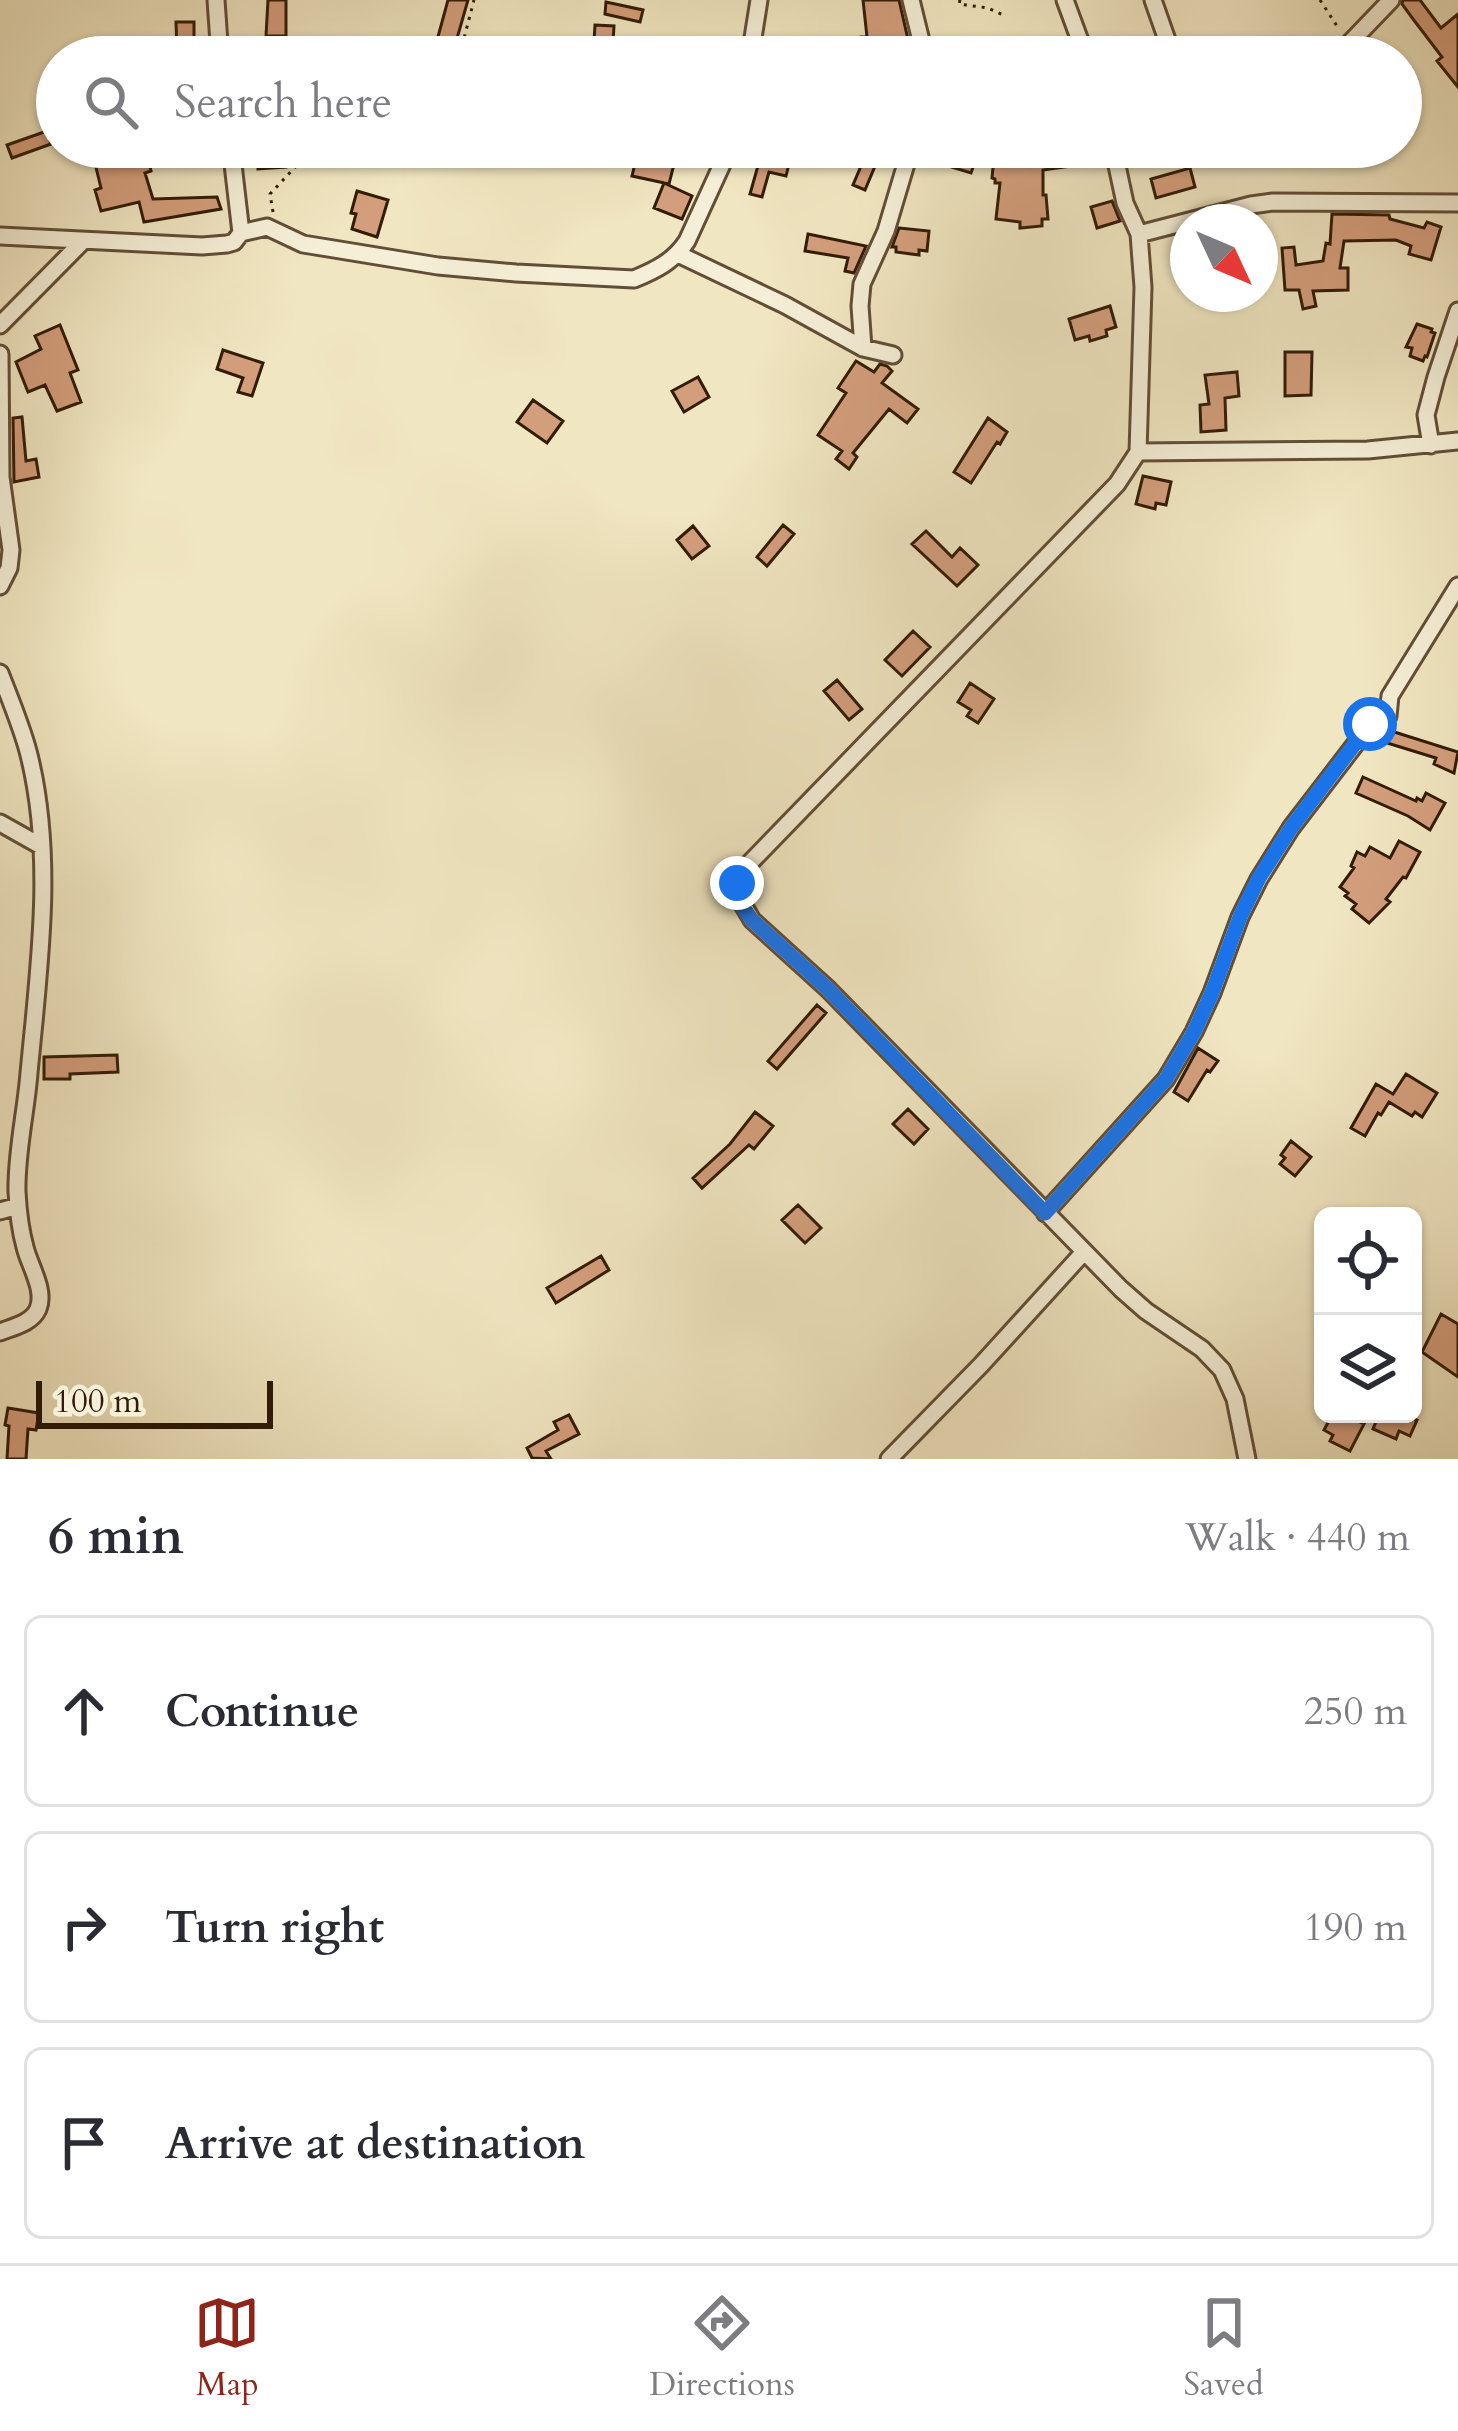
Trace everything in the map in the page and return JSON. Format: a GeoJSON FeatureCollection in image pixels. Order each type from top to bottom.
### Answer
{"type":"FeatureCollection","features":[{"type":"Feature","properties":{"kind":"street"},"geometry":{"type":"LineString","coordinates":[[216,0],[219,36]]}},
{"type":"Feature","properties":{"kind":"street"},"geometry":{"type":"LineString","coordinates":[[753,36],[759,0]]}},
{"type":"Feature","properties":{"kind":"street"},"geometry":{"type":"LineString","coordinates":[[911,0],[920,36]]}},
{"type":"Feature","properties":{"kind":"street"},"geometry":{"type":"LineString","coordinates":[[1065,0],[1078,36]]}},
{"type":"Feature","properties":{"kind":"street"},"geometry":{"type":"LineString","coordinates":[[1153,0],[1166,36]]}},
{"type":"Feature","properties":{"kind":"street"},"geometry":{"type":"LineString","coordinates":[[1353,36],[1391,0]]}},
{"type":"Feature","properties":{"kind":"street"},"geometry":{"type":"LineString","coordinates":[[234,168],[242,233]]}},
{"type":"Feature","properties":{"kind":"street"},"geometry":{"type":"LineString","coordinates":[[0,236],[202,246],[234,242],[242,233],[267,227],[303,244],[438,266],[634,279],[678,254],[720,168]]}},
{"type":"Feature","properties":{"kind":"street"},"geometry":{"type":"LineString","coordinates":[[863,347],[862,284],[886,231],[905,168]]}},
{"type":"Feature","properties":{"kind":"street"},"geometry":{"type":"LineString","coordinates":[[1118,168],[1125,203],[1139,234],[1144,311],[1138,452],[1117,484],[781,829],[737,883],[742,906],[752,920],[828,989],[1083,1253],[1146,1311],[1202,1349],[1222,1370],[1235,1399],[1247,1459]]}},
{"type":"Feature","properties":{"kind":"street"},"geometry":{"type":"LineString","coordinates":[[1139,234],[1273,202],[1458,203]]}},
{"type":"Feature","properties":{"kind":"street"},"geometry":{"type":"LineString","coordinates":[[0,325],[83,242]]}},
{"type":"Feature","properties":{"kind":"street"},"geometry":{"type":"LineString","coordinates":[[678,254],[863,347],[893,356]]}},
{"type":"Feature","properties":{"kind":"street"},"geometry":{"type":"LineString","coordinates":[[1432,445],[1426,415],[1458,311]]}},
{"type":"Feature","properties":{"kind":"street"},"geometry":{"type":"LineString","coordinates":[[0,354],[1,477],[11,550],[0,586]]}},
{"type":"Feature","properties":{"kind":"street"},"geometry":{"type":"LineString","coordinates":[[1138,452],[1368,450],[1458,441]]}},
{"type":"Feature","properties":{"kind":"street"},"geometry":{"type":"LineString","coordinates":[[1045,1213],[1166,1079],[1194,1032],[1259,878],[1370,724],[1388,716],[1390,696],[1458,586]]}},
{"type":"Feature","properties":{"kind":"street"},"geometry":{"type":"LineString","coordinates":[[0,673],[28,750],[40,825],[42,926],[18,1164],[25,1249],[40,1305],[28,1321],[0,1332]]}},
{"type":"Feature","properties":{"kind":"street"},"geometry":{"type":"LineString","coordinates":[[0,823],[41,846]]}},
{"type":"Feature","properties":{"kind":"street"},"geometry":{"type":"LineString","coordinates":[[0,1211],[19,1206]]}},
{"type":"Feature","properties":{"kind":"street"},"geometry":{"type":"LineString","coordinates":[[889,1459],[1083,1253]]}},
{"type":"Feature","properties":{"kind":"path"},"geometry":{"type":"LineString","coordinates":[[465,36],[474,0]]}},
{"type":"Feature","properties":{"kind":"path"},"geometry":{"type":"LineString","coordinates":[[960,0],[959,4],[1003,15]]}},
{"type":"Feature","properties":{"kind":"path"},"geometry":{"type":"LineString","coordinates":[[1320,0],[1345,36]]}},
{"type":"Feature","properties":{"kind":"path"},"geometry":{"type":"LineString","coordinates":[[276,230],[270,194],[294,168]]}},
{"type":"Feature","properties":{"kind":"building"},"geometry":{"type":"Polygon","coordinates":[[[268,0],[286,0],[286,36],[266,36],[268,0]]]}},
{"type":"Feature","properties":{"kind":"building"},"geometry":{"type":"Polygon","coordinates":[[[448,0],[468,0],[458,36],[438,36],[448,0]]]}},
{"type":"Feature","properties":{"kind":"building"},"geometry":{"type":"Polygon","coordinates":[[[863,0],[899,0],[907,36],[867,36],[863,0]]]}},
{"type":"Feature","properties":{"kind":"building"},"geometry":{"type":"Polygon","coordinates":[[[1403,0],[1420,0],[1441,28],[1458,14],[1458,87],[1437,61],[1442,57],[1403,0]]]}},
{"type":"Feature","properties":{"kind":"building"},"geometry":{"type":"Polygon","coordinates":[[[606,2],[643,10],[640,22],[605,14],[606,2]]]}},
{"type":"Feature","properties":{"kind":"building"},"geometry":{"type":"Polygon","coordinates":[[[176,22],[194,22],[194,36],[176,36],[176,22]]]}},
{"type":"Feature","properties":{"kind":"building"},"geometry":{"type":"Polygon","coordinates":[[[595,25],[614,26],[613,36],[594,36],[595,25]]]}},
{"type":"Feature","properties":{"kind":"building"},"geometry":{"type":"Polygon","coordinates":[[[36,135],[36,149],[12,158],[7,145],[36,135]]]}},
{"type":"Feature","properties":{"kind":"building"},"geometry":{"type":"Polygon","coordinates":[[[96,168],[150,168],[145,173],[153,199],[217,197],[221,209],[144,222],[139,202],[101,211],[95,190],[101,188],[96,168]]]}},
{"type":"Feature","properties":{"kind":"building"},"geometry":{"type":"Polygon","coordinates":[[[634,168],[673,168],[669,184],[632,176],[634,168]]]}},
{"type":"Feature","properties":{"kind":"building"},"geometry":{"type":"Polygon","coordinates":[[[757,168],[788,168],[786,176],[769,172],[762,197],[750,194],[757,168]]]}},
{"type":"Feature","properties":{"kind":"building"},"geometry":{"type":"Polygon","coordinates":[[[860,168],[874,168],[865,190],[853,185],[860,168]]]}},
{"type":"Feature","properties":{"kind":"building"},"geometry":{"type":"Polygon","coordinates":[[[993,168],[1057,168],[1043,170],[1048,219],[1042,219],[1042,226],[1020,228],[1020,222],[996,219],[1000,183],[992,178],[993,168]]]}},
{"type":"Feature","properties":{"kind":"building"},"geometry":{"type":"Polygon","coordinates":[[[1190,168],[1195,187],[1156,198],[1151,179],[1190,168]]]}},
{"type":"Feature","properties":{"kind":"building"},"geometry":{"type":"Polygon","coordinates":[[[664,183],[692,196],[682,219],[654,208],[664,183]]]}},
{"type":"Feature","properties":{"kind":"building"},"geometry":{"type":"Polygon","coordinates":[[[357,191],[388,200],[377,237],[352,229],[357,191]]]}},
{"type":"Feature","properties":{"kind":"building"},"geometry":{"type":"Polygon","coordinates":[[[1112,201],[1120,221],[1097,228],[1091,207],[1112,201]]]}},
{"type":"Feature","properties":{"kind":"building"},"geometry":{"type":"Polygon","coordinates":[[[1332,214],[1389,215],[1424,228],[1427,222],[1441,227],[1431,260],[1409,254],[1411,246],[1396,240],[1344,241],[1340,268],[1348,268],[1348,290],[1313,291],[1316,306],[1303,309],[1299,290],[1285,290],[1282,248],[1294,247],[1296,265],[1323,261],[1326,243],[1330,244],[1332,214]]]}},
{"type":"Feature","properties":{"kind":"building"},"geometry":{"type":"Polygon","coordinates":[[[899,228],[929,231],[927,251],[919,250],[919,255],[896,252],[892,247],[899,228]]]}},
{"type":"Feature","properties":{"kind":"building"},"geometry":{"type":"Polygon","coordinates":[[[808,234],[866,246],[854,273],[845,271],[848,258],[805,251],[808,234]]]}},
{"type":"Feature","properties":{"kind":"building"},"geometry":{"type":"Polygon","coordinates":[[[1110,306],[1116,327],[1106,330],[1107,336],[1075,340],[1069,319],[1110,306]]]}},
{"type":"Feature","properties":{"kind":"building"},"geometry":{"type":"Polygon","coordinates":[[[1417,324],[1435,333],[1423,361],[1410,356],[1412,348],[1406,347],[1417,324]]]}},
{"type":"Feature","properties":{"kind":"building"},"geometry":{"type":"Polygon","coordinates":[[[60,325],[78,370],[70,373],[81,402],[57,411],[45,385],[28,392],[16,362],[41,349],[35,336],[60,325]]]}},
{"type":"Feature","properties":{"kind":"building"},"geometry":{"type":"Polygon","coordinates":[[[223,350],[263,363],[252,396],[238,392],[243,378],[217,369],[223,350]]]}},
{"type":"Feature","properties":{"kind":"building"},"geometry":{"type":"Polygon","coordinates":[[[1285,352],[1312,352],[1311,395],[1285,396],[1285,352]]]}},
{"type":"Feature","properties":{"kind":"building"},"geometry":{"type":"Polygon","coordinates":[[[856,361],[874,372],[880,364],[887,366],[892,371],[882,383],[918,409],[907,423],[889,409],[853,453],[857,457],[849,469],[836,459],[842,451],[818,435],[846,393],[838,388],[856,361]]]}},
{"type":"Feature","properties":{"kind":"building"},"geometry":{"type":"Polygon","coordinates":[[[1237,372],[1239,396],[1225,398],[1226,430],[1201,432],[1200,405],[1209,404],[1205,375],[1237,372]]]}},
{"type":"Feature","properties":{"kind":"building"},"geometry":{"type":"Polygon","coordinates":[[[698,377],[709,397],[684,412],[672,391],[698,377]]]}},
{"type":"Feature","properties":{"kind":"building"},"geometry":{"type":"Polygon","coordinates":[[[533,400],[563,421],[547,443],[517,422],[533,400]]]}},
{"type":"Feature","properties":{"kind":"building"},"geometry":{"type":"Polygon","coordinates":[[[22,417],[26,461],[36,459],[39,477],[14,482],[13,418],[22,417]]]}},
{"type":"Feature","properties":{"kind":"building"},"geometry":{"type":"Polygon","coordinates":[[[988,418],[1007,432],[971,483],[954,472],[988,418]]]}},
{"type":"Feature","properties":{"kind":"building"},"geometry":{"type":"Polygon","coordinates":[[[1143,476],[1171,482],[1166,505],[1156,503],[1155,509],[1136,504],[1143,476]]]}},
{"type":"Feature","properties":{"kind":"building"},"geometry":{"type":"Polygon","coordinates":[[[783,525],[794,534],[767,566],[757,557],[783,525]]]}},
{"type":"Feature","properties":{"kind":"building"},"geometry":{"type":"Polygon","coordinates":[[[693,526],[709,546],[692,559],[677,540],[693,526]]]}},
{"type":"Feature","properties":{"kind":"building"},"geometry":{"type":"Polygon","coordinates":[[[926,531],[952,557],[960,548],[978,565],[957,586],[912,544],[926,531]]]}},
{"type":"Feature","properties":{"kind":"building"},"geometry":{"type":"Polygon","coordinates":[[[913,631],[930,647],[902,676],[885,660],[913,631]]]}},
{"type":"Feature","properties":{"kind":"building"},"geometry":{"type":"Polygon","coordinates":[[[837,680],[862,709],[849,720],[824,691],[837,680]]]}},
{"type":"Feature","properties":{"kind":"building"},"geometry":{"type":"Polygon","coordinates":[[[970,683],[994,699],[978,723],[967,716],[971,710],[958,702],[970,683]]]}},
{"type":"Feature","properties":{"kind":"building"},"geometry":{"type":"Polygon","coordinates":[[[1388,730],[1458,752],[1454,773],[1434,764],[1436,758],[1384,742],[1388,730]]]}},
{"type":"Feature","properties":{"kind":"building"},"geometry":{"type":"Polygon","coordinates":[[[1363,777],[1416,801],[1422,801],[1426,793],[1445,803],[1430,830],[1356,793],[1363,777]]]}},
{"type":"Feature","properties":{"kind":"building"},"geometry":{"type":"Polygon","coordinates":[[[1399,841],[1420,852],[1406,878],[1386,899],[1390,902],[1369,923],[1352,909],[1356,904],[1340,887],[1354,868],[1357,852],[1365,856],[1370,847],[1390,858],[1399,841]]]}},
{"type":"Feature","properties":{"kind":"building"},"geometry":{"type":"Polygon","coordinates":[[[817,1005],[826,1013],[777,1069],[768,1061],[817,1005]]]}},
{"type":"Feature","properties":{"kind":"building"},"geometry":{"type":"Polygon","coordinates":[[[1198,1048],[1218,1061],[1188,1101],[1174,1092],[1198,1048]]]}},
{"type":"Feature","properties":{"kind":"building"},"geometry":{"type":"Polygon","coordinates":[[[117,1055],[118,1072],[44,1079],[44,1057],[117,1055]]]}},
{"type":"Feature","properties":{"kind":"building"},"geometry":{"type":"Polygon","coordinates":[[[1406,1074],[1437,1093],[1422,1117],[1389,1102],[1365,1136],[1351,1128],[1376,1084],[1393,1094],[1406,1074]]]}},
{"type":"Feature","properties":{"kind":"building"},"geometry":{"type":"Polygon","coordinates":[[[908,1109],[928,1129],[914,1144],[893,1124],[908,1109]]]}},
{"type":"Feature","properties":{"kind":"building"},"geometry":{"type":"Polygon","coordinates":[[[755,1112],[773,1126],[754,1149],[749,1145],[702,1188],[693,1178],[730,1144],[755,1112]]]}},
{"type":"Feature","properties":{"kind":"building"},"geometry":{"type":"Polygon","coordinates":[[[1291,1141],[1311,1157],[1295,1176],[1280,1164],[1291,1141]]]}},
{"type":"Feature","properties":{"kind":"building"},"geometry":{"type":"Polygon","coordinates":[[[798,1205],[821,1228],[805,1243],[782,1220],[798,1205]]]}},
{"type":"Feature","properties":{"kind":"building"},"geometry":{"type":"Polygon","coordinates":[[[601,1256],[609,1270],[556,1303],[547,1288],[601,1256]]]}},
{"type":"Feature","properties":{"kind":"building"},"geometry":{"type":"Polygon","coordinates":[[[1441,1314],[1458,1324],[1458,1377],[1422,1352],[1441,1314]]]}},
{"type":"Feature","properties":{"kind":"building"},"geometry":{"type":"Polygon","coordinates":[[[8,1408],[39,1413],[36,1430],[28,1429],[26,1459],[7,1459],[8,1408]]]}},
{"type":"Feature","properties":{"kind":"building"},"geometry":{"type":"Polygon","coordinates":[[[569,1415],[579,1434],[546,1451],[551,1459],[532,1458],[527,1448],[558,1430],[554,1422],[569,1415]]]}},
{"type":"Feature","properties":{"kind":"building"},"geometry":{"type":"Polygon","coordinates":[[[1328,1423],[1364,1424],[1350,1451],[1330,1441],[1333,1435],[1324,1430],[1328,1423]]]}},
{"type":"Feature","properties":{"kind":"building"},"geometry":{"type":"Polygon","coordinates":[[[1375,1423],[1416,1423],[1410,1436],[1399,1431],[1396,1439],[1373,1429],[1375,1423]]]}},
{"type":"Feature","properties":{"kind":"route"},"geometry":{"type":"LineString","coordinates":[[737,883],[742,906],[752,920],[828,989],[1045,1213],[1166,1079],[1194,1032],[1259,878],[1370,724]]}}]}
